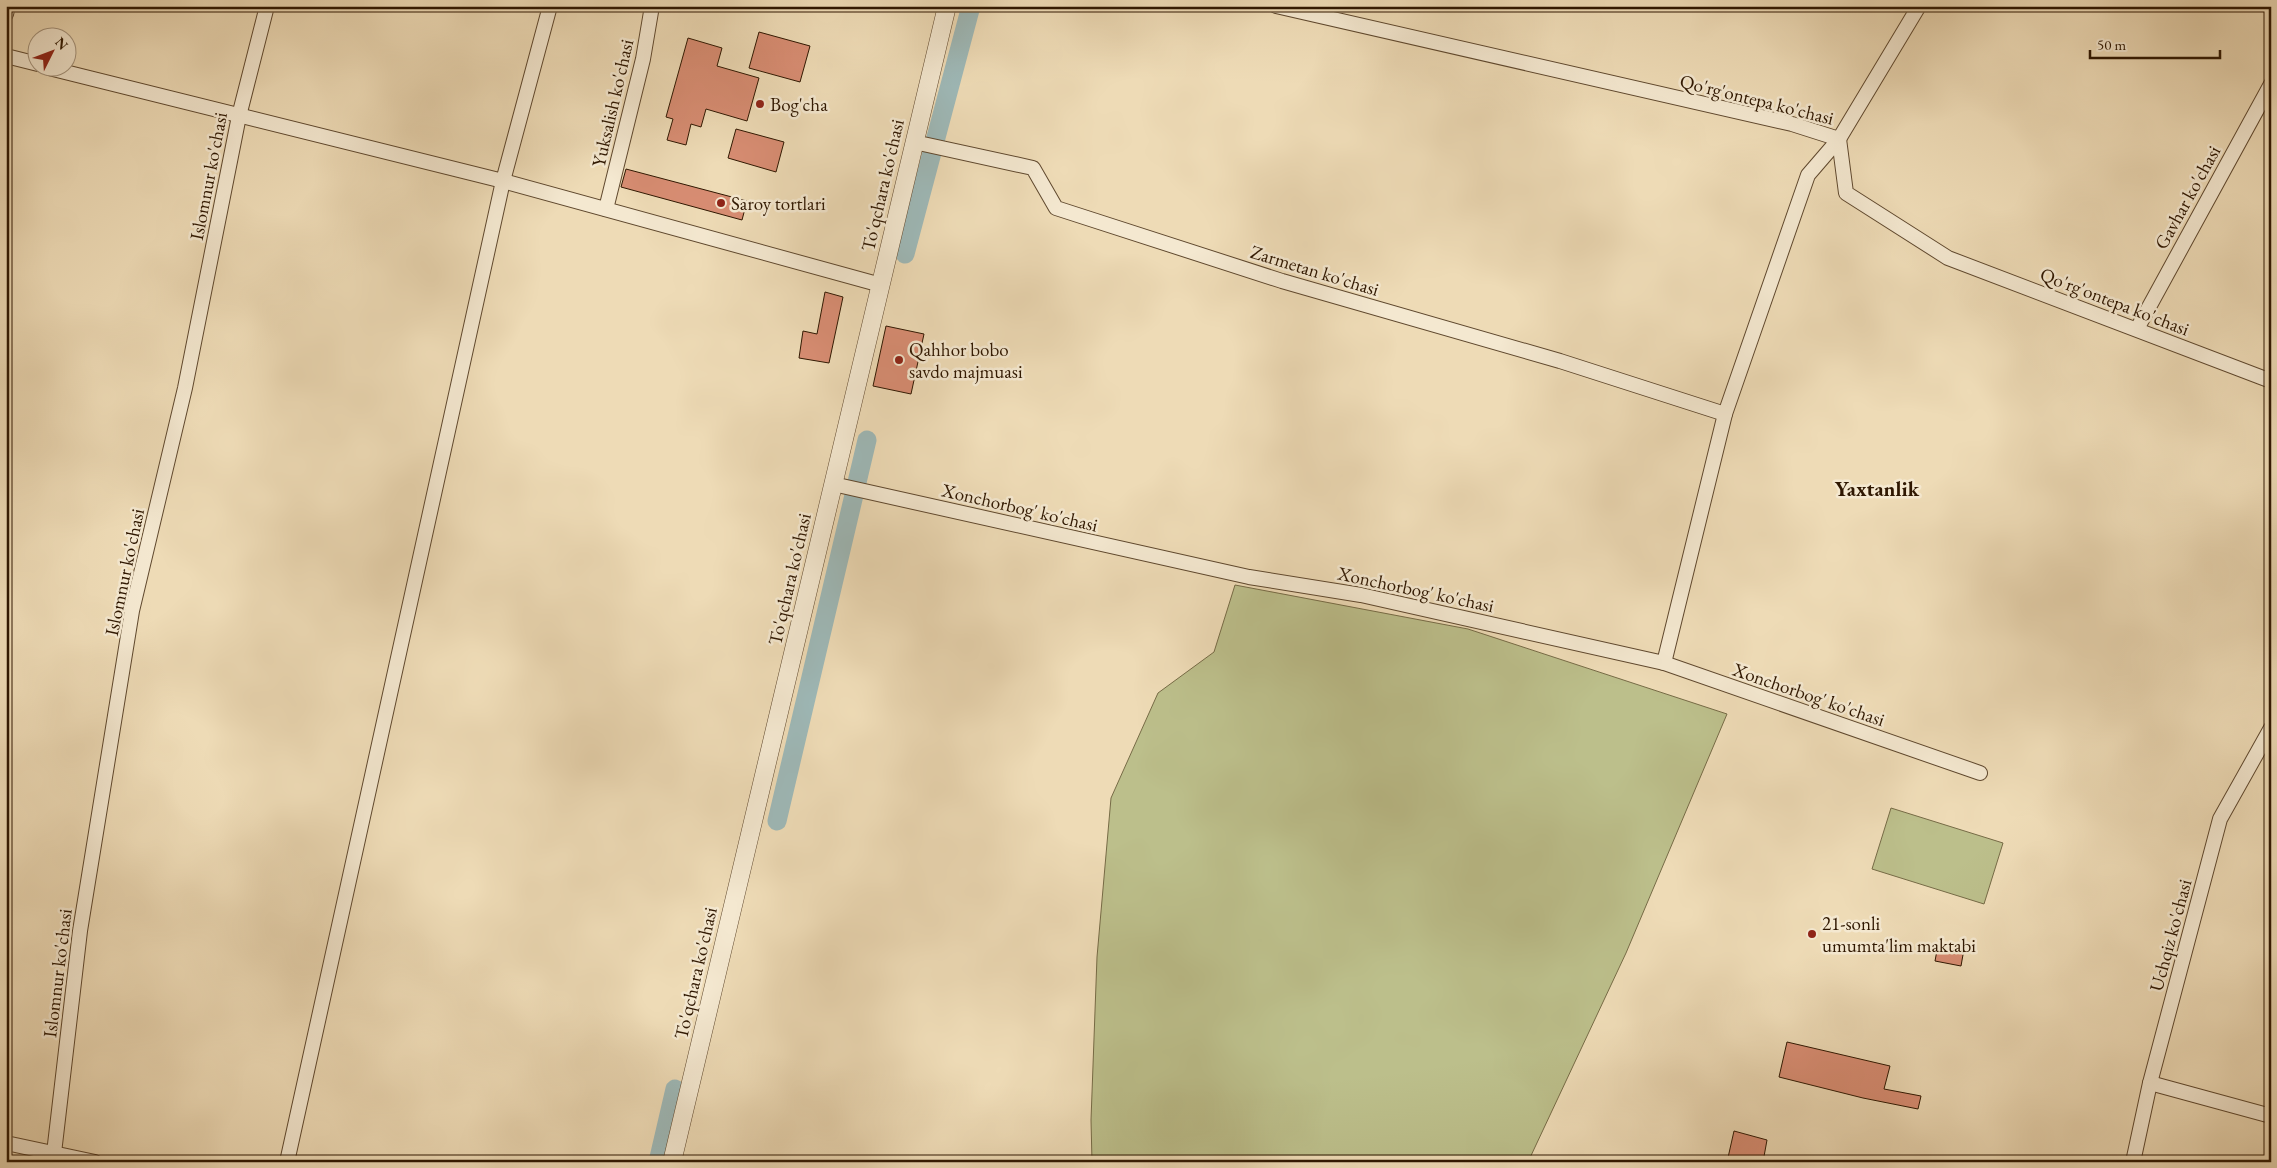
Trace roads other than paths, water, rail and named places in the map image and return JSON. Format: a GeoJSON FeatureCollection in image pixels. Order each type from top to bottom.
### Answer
{"type":"FeatureCollection","features":[{"type":"Feature","properties":{"kind":"street"},"geometry":{"type":"LineString","coordinates":[[6,14],[8,6]]}},
{"type":"Feature","properties":{"kind":"street","name":"Islomnur ko'chasi"},"geometry":{"type":"LineString","coordinates":[[54,1153],[80,931],[132,611],[185,388],[239,116],[267,6]]}},
{"type":"Feature","properties":{"kind":"street"},"geometry":{"type":"LineString","coordinates":[[287,1162],[503,181],[550,6]]}},
{"type":"Feature","properties":{"kind":"street","name":"Yuksalish ko'chasi"},"geometry":{"type":"LineString","coordinates":[[606,209],[643,59],[652,6]]}},
{"type":"Feature","properties":{"kind":"street","name":"To'qchara ko'chasi"},"geometry":{"type":"LineString","coordinates":[[672,1162],[947,6]]}},
{"type":"Feature","properties":{"kind":"street","name":"Qo'rg'ontepa ko'chasi"},"geometry":{"type":"LineString","coordinates":[[1276,6],[1792,124],[1839,139],[1846,193],[1948,258],[2271,381]]}},
{"type":"Feature","properties":{"kind":"street"},"geometry":{"type":"LineString","coordinates":[[1664,663],[1725,414],[1808,175],[1839,139],[1919,6]]}},
{"type":"Feature","properties":{"kind":"street"},"geometry":{"type":"LineString","coordinates":[[6,56],[28,62]]}},
{"type":"Feature","properties":{"kind":"street"},"geometry":{"type":"LineString","coordinates":[[78,75],[503,181],[881,285]]}},
{"type":"Feature","properties":{"kind":"street","name":"Gavhar ko'chasi"},"geometry":{"type":"LineString","coordinates":[[2137,329],[2271,84]]}},
{"type":"Feature","properties":{"kind":"street","name":"Zarmetan ko'chasi"},"geometry":{"type":"LineString","coordinates":[[914,142],[1033,168],[1056,208],[1282,281],[1560,361],[1725,414]]}},
{"type":"Feature","properties":{"kind":"street","name":"Xonchorbog' ko'chasi"},"geometry":{"type":"LineString","coordinates":[[833,484],[1240,575],[1361,594],[1664,663],[1980,774]]}},
{"type":"Feature","properties":{"kind":"street","name":"Uchqiz ko'chasi"},"geometry":{"type":"LineString","coordinates":[[2133,1162],[2150,1083],[2220,819],[2271,728]]}},
{"type":"Feature","properties":{"kind":"street"},"geometry":{"type":"LineString","coordinates":[[2150,1083],[2271,1116]]}},
{"type":"Feature","properties":{"kind":"street"},"geometry":{"type":"LineString","coordinates":[[6,1143],[95,1162]]}},
{"type":"Feature","properties":{"kind":"waterway"},"geometry":{"type":"LineString","coordinates":[[905,254],[971,6]]}},
{"type":"Feature","properties":{"kind":"waterway"},"geometry":{"type":"LineString","coordinates":[[777,821],[867,440]]}},
{"type":"Feature","properties":{"kind":"waterway"},"geometry":{"type":"LineString","coordinates":[[658,1162],[675,1089]]}},
{"type":"Feature","properties":{"kind":"place","name":"Bog'cha"},"geometry":{"type":"Point","coordinates":[760,104]}},
{"type":"Feature","properties":{"kind":"place","name":"Saroy tortlari"},"geometry":{"type":"Point","coordinates":[721,203]}},
{"type":"Feature","properties":{"kind":"place","name":"Qahhor bobo savdo majmuasi"},"geometry":{"type":"Point","coordinates":[899,360]}},
{"type":"Feature","properties":{"kind":"place","name":"21-sonli umumta'lim maktabi"},"geometry":{"type":"Point","coordinates":[1812,934]}},
{"type":"Feature","properties":{"kind":"district","name":"Yaxtanlik"},"geometry":{"type":"Point","coordinates":[1877,489]}}]}
